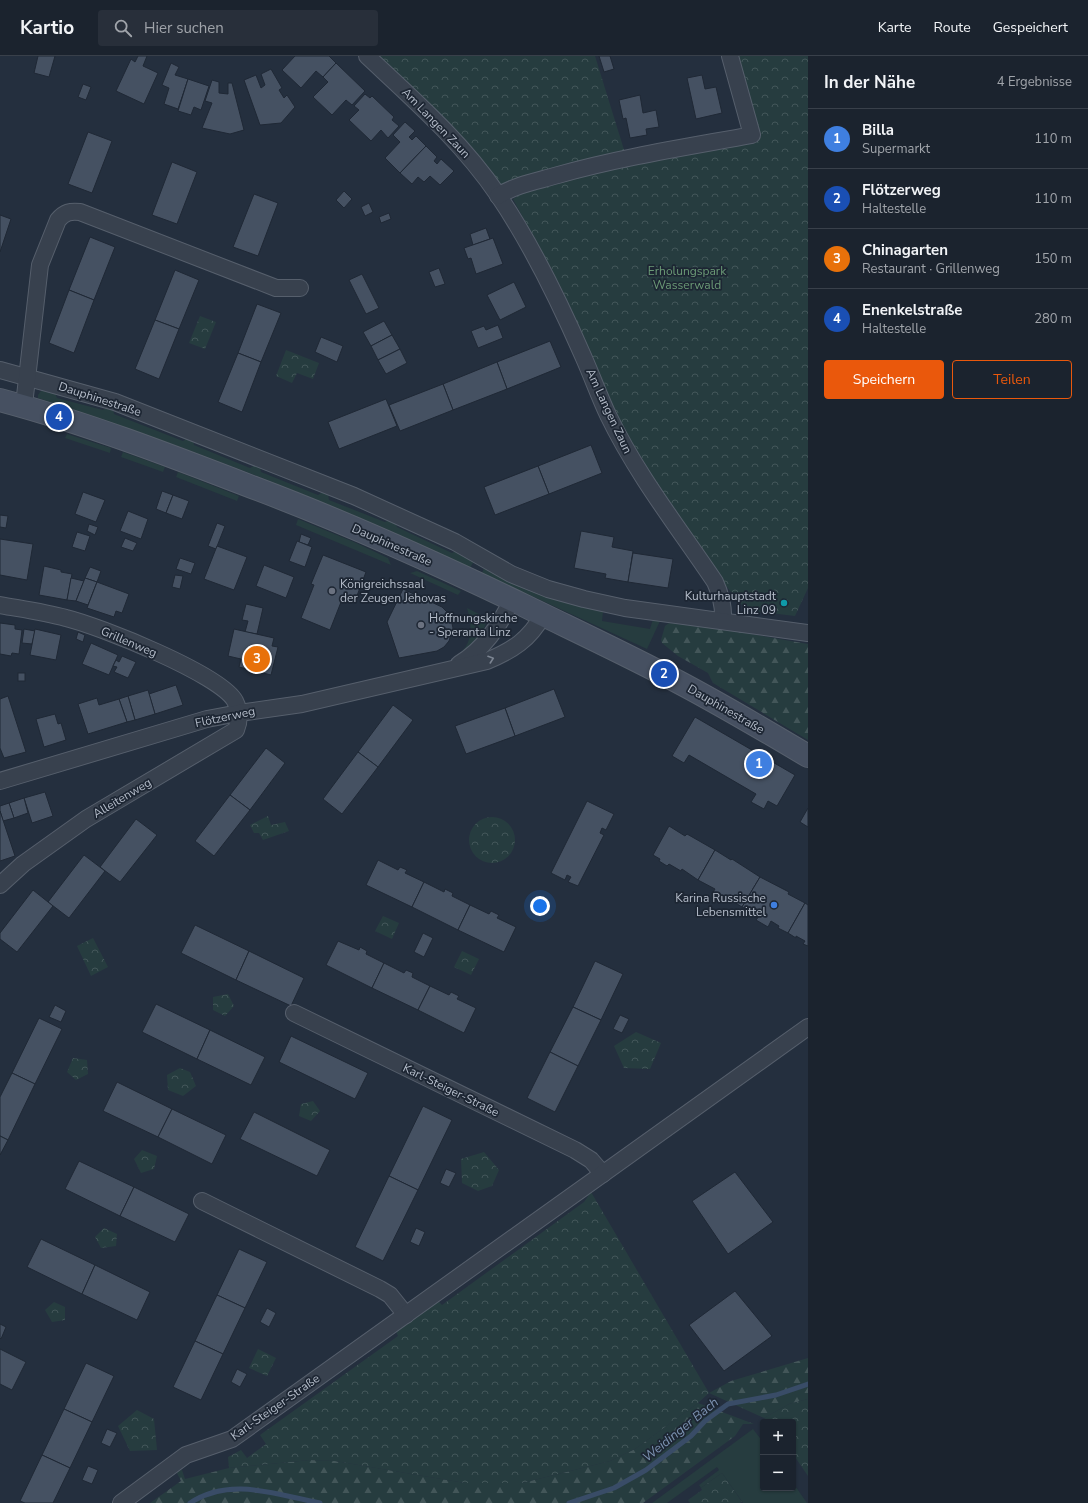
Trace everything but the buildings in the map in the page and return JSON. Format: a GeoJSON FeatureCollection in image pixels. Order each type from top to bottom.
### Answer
{"type":"FeatureCollection","features":[{"type":"Feature","properties":{"kind":"main road","name":"Dauphinestraße"},"geometry":{"type":"LineString","coordinates":[[0,400],[116,436],[263,491],[392,544],[512,600],[677,681],[808,756]]}},
{"type":"Feature","properties":{"kind":"street","name":"Am Langen Zaun"},"geometry":{"type":"LineString","coordinates":[[367,56],[447,133],[503,193],[571,330],[608,416],[634,464],[715,582],[721,595],[724,610],[723,621]]}},
{"type":"Feature","properties":{"kind":"street"},"geometry":{"type":"LineString","coordinates":[[503,193],[569,172],[627,158],[752,135],[730,56]]}},
{"type":"Feature","properties":{"kind":"street"},"geometry":{"type":"LineString","coordinates":[[22,406],[40,265],[58,220],[63,214],[71,211],[80,212],[276,288],[300,288]]}},
{"type":"Feature","properties":{"kind":"street","name":"Dauphinestraße"},"geometry":{"type":"LineString","coordinates":[[0,370],[27,376],[115,402],[354,496],[454,542],[511,574],[548,589],[625,608],[808,633]]}},
{"type":"Feature","properties":{"kind":"street","name":"Flötzerweg"},"geometry":{"type":"LineString","coordinates":[[453,668],[472,656],[486,642],[497,627],[512,600]]}},
{"type":"Feature","properties":{"kind":"street","name":"Grillenweg"},"geometry":{"type":"LineString","coordinates":[[0,605],[75,621],[109,632],[144,647],[197,673],[219,686],[234,700],[239,713]]}},
{"type":"Feature","properties":{"kind":"street","name":"Flötzerweg"},"geometry":{"type":"LineString","coordinates":[[0,781],[207,719],[302,704],[487,661],[507,653],[522,643],[529,636],[543,615]]}},
{"type":"Feature","properties":{"kind":"street","name":"Alleitenweg"},"geometry":{"type":"LineString","coordinates":[[0,885],[13,872],[86,819],[236,730],[240,721],[239,713]]}},
{"type":"Feature","properties":{"kind":"street","name":"Karl-Steiger-Straße"},"geometry":{"type":"LineString","coordinates":[[294,1013],[575,1150],[591,1160],[603,1174]]}},
{"type":"Feature","properties":{"kind":"street","name":"Karl-Steiger-Straße"},"geometry":{"type":"LineString","coordinates":[[121,1503],[186,1455],[232,1439],[808,1027]]}},
{"type":"Feature","properties":{"kind":"street"},"geometry":{"type":"LineString","coordinates":[[202,1201],[390,1295],[406,1315]]}},
{"type":"Feature","properties":{"kind":"green space"},"geometry":{"type":"Polygon","coordinates":[[[375,56],[595,56],[625,153],[497,187],[375,56]]]}},
{"type":"Feature","properties":{"kind":"green space","name":"Erholungspark Wasserwald"},"geometry":{"type":"Polygon","coordinates":[[[736,56],[808,56],[808,588],[795,616],[746,610],[722,581],[648,475],[613,412],[555,277],[513,199],[530,188],[760,134],[736,56]]]}},
{"type":"Feature","properties":{"kind":"green space"},"geometry":{"type":"Polygon","coordinates":[[[200,316],[216,322],[205,349],[189,343],[200,316]]]}},
{"type":"Feature","properties":{"kind":"green space"},"geometry":{"type":"Polygon","coordinates":[[[286,350],[319,363],[313,379],[297,373],[292,383],[276,376],[286,350]]]}},
{"type":"Feature","properties":{"kind":"green space"},"geometry":{"type":"Polygon","coordinates":[[[43,390],[55,393],[57,398],[103,410],[108,407],[113,409],[114,414],[183,441],[187,438],[193,440],[194,445],[250,468],[255,465],[260,467],[261,472],[318,495],[323,492],[328,494],[329,500],[385,522],[390,520],[395,522],[397,527],[452,553],[456,551],[474,561],[470,568],[388,530],[280,485],[160,439],[38,398],[38,395],[43,390]]]}},
{"type":"Feature","properties":{"kind":"green space"},"geometry":{"type":"Polygon","coordinates":[[[67,434],[111,448],[110,453],[65,438],[67,434]]]}},
{"type":"Feature","properties":{"kind":"green space"},"geometry":{"type":"Polygon","coordinates":[[[123,452],[165,467],[163,472],[121,457],[123,452]]]}},
{"type":"Feature","properties":{"kind":"green space"},"geometry":{"type":"Polygon","coordinates":[[[178,472],[239,496],[237,501],[176,477],[178,472]]]}},
{"type":"Feature","properties":{"kind":"green space"},"geometry":{"type":"Polygon","coordinates":[[[298,519],[388,558],[391,565],[296,525],[298,519]]]}},
{"type":"Feature","properties":{"kind":"green space"},"geometry":{"type":"Polygon","coordinates":[[[484,568],[515,583],[560,601],[603,611],[602,621],[650,629],[653,619],[660,621],[647,649],[482,573],[484,568]]]}},
{"type":"Feature","properties":{"kind":"green space"},"geometry":{"type":"Polygon","coordinates":[[[417,571],[461,591],[458,595],[410,573],[417,571]]]}},
{"type":"Feature","properties":{"kind":"green space"},"geometry":{"type":"Polygon","coordinates":[[[467,608],[487,618],[485,625],[475,643],[464,653],[452,660],[464,649],[470,637],[470,623],[467,608]]]}},
{"type":"Feature","properties":{"kind":"green space"},"geometry":{"type":"Polygon","coordinates":[[[669,623],[734,631],[808,644],[808,740],[713,683],[708,673],[678,656],[662,643],[661,640],[665,626],[669,623]]]}},
{"type":"Feature","properties":{"kind":"green space"},"geometry":{"type":"Polygon","coordinates":[[[268,816],[271,825],[285,822],[289,831],[263,840],[259,833],[254,833],[250,825],[268,816]]]}},
{"type":"Feature","properties":{"kind":"green space"},"geometry":{"type":"Polygon","coordinates":[[[492,817],[505,821],[511,827],[515,840],[511,853],[505,859],[492,863],[479,859],[473,853],[469,840],[473,827],[479,821],[492,817]]]}},
{"type":"Feature","properties":{"kind":"green space"},"geometry":{"type":"Polygon","coordinates":[[[383,916],[399,923],[392,939],[375,931],[383,916]]]}},
{"type":"Feature","properties":{"kind":"green space"},"geometry":{"type":"Polygon","coordinates":[[[93,938],[108,967],[91,976],[77,946],[93,938]]]}},
{"type":"Feature","properties":{"kind":"green space"},"geometry":{"type":"Polygon","coordinates":[[[462,951],[479,959],[471,975],[454,967],[462,951]]]}},
{"type":"Feature","properties":{"kind":"green space"},"geometry":{"type":"Polygon","coordinates":[[[228,994],[234,1006],[225,1016],[213,1010],[213,997],[228,994]]]}},
{"type":"Feature","properties":{"kind":"green space"},"geometry":{"type":"Polygon","coordinates":[[[636,1032],[661,1043],[650,1069],[624,1068],[614,1046],[636,1032]]]}},
{"type":"Feature","properties":{"kind":"green space"},"geometry":{"type":"Polygon","coordinates":[[[73,1058],[87,1060],[88,1074],[76,1080],[67,1072],[73,1058]]]}},
{"type":"Feature","properties":{"kind":"green space"},"geometry":{"type":"Polygon","coordinates":[[[180,1068],[190,1072],[196,1086],[183,1096],[168,1090],[167,1075],[180,1068]]]}},
{"type":"Feature","properties":{"kind":"green space"},"geometry":{"type":"Polygon","coordinates":[[[313,1101],[320,1111],[311,1121],[299,1116],[301,1104],[313,1101]]]}},
{"type":"Feature","properties":{"kind":"green space"},"geometry":{"type":"Polygon","coordinates":[[[142,1150],[157,1156],[154,1169],[141,1173],[134,1159],[142,1150]]]}},
{"type":"Feature","properties":{"kind":"green space"},"geometry":{"type":"Polygon","coordinates":[[[484,1152],[499,1170],[492,1186],[478,1191],[462,1183],[461,1159],[484,1152]]]}},
{"type":"Feature","properties":{"kind":"green space"},"geometry":{"type":"Polygon","coordinates":[[[591,1192],[709,1393],[698,1403],[635,1449],[610,1461],[522,1483],[465,1483],[335,1461],[310,1460],[229,1468],[228,1457],[241,1450],[247,1458],[266,1444],[260,1435],[398,1336],[396,1331],[438,1301],[442,1305],[584,1202],[591,1192]]]}},
{"type":"Feature","properties":{"kind":"green space"},"geometry":{"type":"Polygon","coordinates":[[[104,1228],[117,1234],[116,1246],[101,1248],[95,1237],[104,1228]]]}},
{"type":"Feature","properties":{"kind":"green space"},"geometry":{"type":"Polygon","coordinates":[[[54,1302],[65,1307],[65,1320],[52,1322],[45,1310],[54,1302]]]}},
{"type":"Feature","properties":{"kind":"green space"},"geometry":{"type":"Polygon","coordinates":[[[258,1349],[276,1358],[267,1376],[249,1368],[258,1349]]]}},
{"type":"Feature","properties":{"kind":"green space"},"geometry":{"type":"Polygon","coordinates":[[[808,1358],[808,1399],[789,1404],[764,1418],[709,1393],[731,1381],[808,1358]]]}},
{"type":"Feature","properties":{"kind":"green space"},"geometry":{"type":"Polygon","coordinates":[[[808,1399],[808,1476],[796,1458],[796,1419],[764,1418],[789,1404],[808,1399]]]}},
{"type":"Feature","properties":{"kind":"green space"},"geometry":{"type":"Polygon","coordinates":[[[698,1403],[754,1424],[743,1424],[735,1436],[643,1503],[150,1503],[181,1481],[176,1471],[182,1470],[185,1479],[229,1468],[310,1460],[335,1461],[465,1483],[522,1483],[610,1461],[635,1449],[698,1403]]]}},
{"type":"Feature","properties":{"kind":"green space"},"geometry":{"type":"Polygon","coordinates":[[[137,1410],[154,1419],[157,1450],[130,1451],[118,1426],[137,1410]]]}},
{"type":"Feature","properties":{"kind":"green space"},"geometry":{"type":"Polygon","coordinates":[[[753,1429],[760,1438],[760,1491],[796,1491],[796,1487],[807,1503],[743,1503],[722,1473],[701,1488],[699,1485],[719,1470],[717,1467],[667,1503],[652,1503],[753,1429]]]}},
{"type":"Feature","properties":{"kind":"green space"},"geometry":{"type":"Polygon","coordinates":[[[722,1473],[742,1502],[690,1503],[688,1500],[702,1490],[701,1488],[722,1473]]]}},
{"type":"Feature","properties":{"kind":"waterway","name":"Weidinger Bach"},"geometry":{"type":"LineString","coordinates":[[569,1503],[614,1488],[646,1470],[691,1436],[705,1421],[728,1404],[776,1395],[808,1384]]}},
{"type":"Feature","properties":{"kind":"waterway","name":"Weidinger Bach"},"geometry":{"type":"LineString","coordinates":[[190,1503],[221,1490],[238,1489],[270,1492],[320,1503]]}},
{"type":"Feature","properties":{"kind":"place","name":"Enenkelstraße"},"geometry":{"type":"Point","coordinates":[59,417]}},
{"type":"Feature","properties":{"kind":"place","name":"Königreichssaal der Zeugen Jehovas"},"geometry":{"type":"Point","coordinates":[332,591]}},
{"type":"Feature","properties":{"kind":"place","name":"Kulturhauptstadt Linz 09"},"geometry":{"type":"Point","coordinates":[784,603]}},
{"type":"Feature","properties":{"kind":"place","name":"Hoffnungskirche - Speranta Linz"},"geometry":{"type":"Point","coordinates":[421,625]}},
{"type":"Feature","properties":{"kind":"place","name":"Chinagarten"},"geometry":{"type":"Point","coordinates":[257,659]}},
{"type":"Feature","properties":{"kind":"place","name":"Flötzerweg"},"geometry":{"type":"Point","coordinates":[664,674]}},
{"type":"Feature","properties":{"kind":"place","name":"Billa"},"geometry":{"type":"Point","coordinates":[759,764]}},
{"type":"Feature","properties":{"kind":"place","name":"Karina Russische Lebensmittel"},"geometry":{"type":"Point","coordinates":[774,905]}}]}
